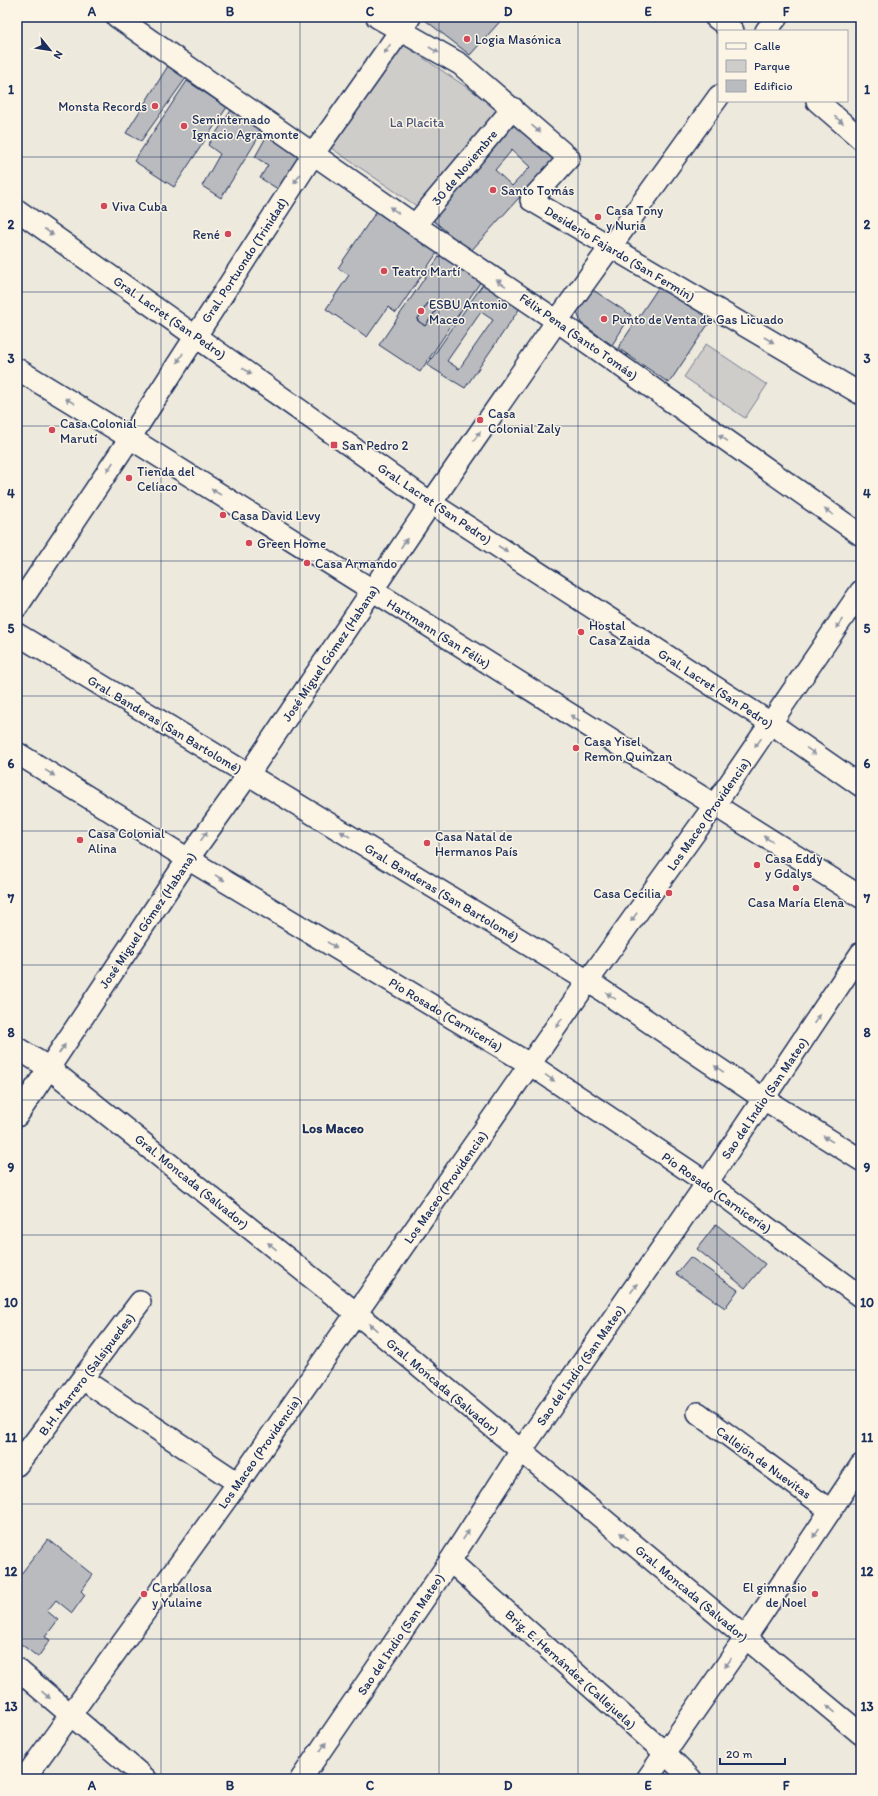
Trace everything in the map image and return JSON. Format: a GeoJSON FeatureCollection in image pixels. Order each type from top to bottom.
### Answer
{"type":"FeatureCollection","features":[{"type":"Feature","properties":{"kind":"street","name":"Félix Pena (Santo Tomás)"},"geometry":{"type":"LineString","coordinates":[[117,17],[314,153],[415,225],[558,321],[861,535]]}},
{"type":"Feature","properties":{"kind":"street","name":"Desiderio Fajardo (San Fermín)"},"geometry":{"type":"LineString","coordinates":[[377,17],[405,24],[460,64],[513,108],[569,158],[531,200],[861,394]]}},
{"type":"Feature","properties":{"kind":"street"},"geometry":{"type":"LineString","coordinates":[[715,17],[732,30]]}},
{"type":"Feature","properties":{"kind":"street"},"geometry":{"type":"LineString","coordinates":[[767,30],[777,17]]}},
{"type":"Feature","properties":{"kind":"street","name":"Gral. Portuondo (Trinidad)"},"geometry":{"type":"LineString","coordinates":[[17,607],[130,438],[195,335],[314,153],[405,24]]}},
{"type":"Feature","properties":{"kind":"street","name":"José Miguel Gómez (Habana)"},"geometry":{"type":"LineString","coordinates":[[17,1116],[188,858],[248,775],[431,502],[718,97]]}},
{"type":"Feature","properties":{"kind":"street"},"geometry":{"type":"LineString","coordinates":[[818,102],[861,139]]}},
{"type":"Feature","properties":{"kind":"street","name":"30 de Noviembre"},"geometry":{"type":"LineString","coordinates":[[415,225],[513,108]]}},
{"type":"Feature","properties":{"kind":"street","name":"Gral. Lacret (San Pedro)"},"geometry":{"type":"LineString","coordinates":[[17,210],[431,502],[772,724],[861,786]]}},
{"type":"Feature","properties":{"kind":"street","name":"Hartmann (San Félix)"},"geometry":{"type":"LineString","coordinates":[[17,369],[130,438],[861,897]]}},
{"type":"Feature","properties":{"kind":"street","name":"Los Maceo (Providencia)"},"geometry":{"type":"LineString","coordinates":[[24,1779],[238,1483],[531,1065],[588,981],[772,724],[861,591]]}},
{"type":"Feature","properties":{"kind":"street","name":"Gral. Banderas (San Bartolomé)"},"geometry":{"type":"LineString","coordinates":[[17,634],[588,981],[764,1099],[861,1160]]}},
{"type":"Feature","properties":{"kind":"street","name":"Pío Rosado (Carnicería)"},"geometry":{"type":"LineString","coordinates":[[17,752],[188,858],[531,1065],[706,1183],[861,1297]]}},
{"type":"Feature","properties":{"kind":"street","name":"Sao del Indio (San Mateo)"},"geometry":{"type":"LineString","coordinates":[[301,1779],[450,1561],[521,1451],[764,1099],[861,953]]}},
{"type":"Feature","properties":{"kind":"street","name":"Gral. Moncada (Salvador)"},"geometry":{"type":"LineString","coordinates":[[17,1048],[50,1068],[356,1313],[861,1734]]}},
{"type":"Feature","properties":{"kind":"street","name":"B.H. Marrero (Salsipuedes)"},"geometry":{"type":"LineString","coordinates":[[17,1465],[140,1302]]}},
{"type":"Feature","properties":{"kind":"street"},"geometry":{"type":"LineString","coordinates":[[82,1379],[238,1483]]}},
{"type":"Feature","properties":{"kind":"street","name":"Callejón de Nuevitas"},"geometry":{"type":"LineString","coordinates":[[698,1413],[831,1511]]}},
{"type":"Feature","properties":{"kind":"street"},"geometry":{"type":"LineString","coordinates":[[647,1779],[746,1637],[861,1465]]}},
{"type":"Feature","properties":{"kind":"street","name":"Brig. E. Hernández (Callejuela)"},"geometry":{"type":"LineString","coordinates":[[450,1561],[665,1753],[691,1779]]}},
{"type":"Feature","properties":{"kind":"street"},"geometry":{"type":"LineString","coordinates":[[17,1670],[146,1779]]}},
{"type":"Feature","properties":{"kind":"green space","name":"La Placita"},"geometry":{"type":"Polygon","coordinates":[[[404,45],[499,109],[418,207],[331,148],[404,45]]]}},
{"type":"Feature","properties":{"kind":"green space"},"geometry":{"type":"Polygon","coordinates":[[[706,344],[767,385],[745,418],[684,377],[706,344]]]}},
{"type":"Feature","properties":{"kind":"building","name":"Logia Masónica"},"geometry":{"type":"Polygon","coordinates":[[[427,17],[504,17],[470,55],[425,20],[427,17]]]}},
{"type":"Feature","properties":{"kind":"building","name":"Monsta Records"},"geometry":{"type":"Polygon","coordinates":[[[168,66],[186,78],[141,141],[126,133],[168,66]]]}},
{"type":"Feature","properties":{"kind":"building"},"geometry":{"type":"Polygon","coordinates":[[[187,81],[227,107],[174,187],[134,161],[187,81]]]}},
{"type":"Feature","properties":{"kind":"building"},"geometry":{"type":"Polygon","coordinates":[[[232,109],[263,130],[221,198],[202,186],[220,154],[208,145],[232,109]]]}},
{"type":"Feature","properties":{"kind":"building","name":"Santo Tomás"},"geometry":{"type":"Polygon","coordinates":[[[515,124],[554,159],[470,252],[433,220],[515,124]]]}},
{"type":"Feature","properties":{"kind":"building"},"geometry":{"type":"Polygon","coordinates":[[[269,132],[301,156],[278,189],[260,178],[268,165],[255,157],[269,132]]]}},
{"type":"Feature","properties":{"kind":"building"},"geometry":{"type":"Polygon","coordinates":[[[512,150],[530,167],[512,186],[495,170],[512,150]]]}},
{"type":"Feature","properties":{"kind":"building","name":"Teatro Martí"},"geometry":{"type":"Polygon","coordinates":[[[378,209],[439,250],[396,313],[388,307],[367,337],[326,309],[349,275],[338,268],[378,209]]]}},
{"type":"Feature","properties":{"kind":"building"},"geometry":{"type":"Polygon","coordinates":[[[441,254],[481,281],[420,372],[379,345],[441,254]],[[428,303],[417,320],[425,326],[437,309],[428,303]]]}},
{"type":"Feature","properties":{"kind":"building"},"geometry":{"type":"Polygon","coordinates":[[[483,284],[520,308],[465,388],[427,365],[483,284]],[[481,312],[447,361],[459,369],[493,320],[481,312]]]}},
{"type":"Feature","properties":{"kind":"building"},"geometry":{"type":"Polygon","coordinates":[[[660,285],[713,317],[669,383],[618,348],[660,285]]]}},
{"type":"Feature","properties":{"kind":"building","name":"Punto de Venta de Gas Licuado"},"geometry":{"type":"Polygon","coordinates":[[[590,288],[631,315],[612,345],[581,323],[576,309],[590,288]]]}},
{"type":"Feature","properties":{"kind":"building"},"geometry":{"type":"Polygon","coordinates":[[[428,303],[437,309],[425,326],[417,320],[428,303]]]}},
{"type":"Feature","properties":{"kind":"building"},"geometry":{"type":"Polygon","coordinates":[[[716,1224],[765,1264],[745,1288],[697,1249],[716,1224]]]}},
{"type":"Feature","properties":{"kind":"building"},"geometry":{"type":"Polygon","coordinates":[[[690,1257],[738,1290],[725,1308],[676,1274],[690,1257]]]}},
{"type":"Feature","properties":{"kind":"building"},"geometry":{"type":"Polygon","coordinates":[[[48,1539],[93,1575],[81,1591],[85,1595],[72,1613],[56,1600],[47,1611],[58,1620],[45,1637],[50,1640],[38,1657],[17,1641],[17,1579],[48,1539]]]}},
{"type":"Feature","properties":{"kind":"place","name":"Logia Masónica"},"geometry":{"type":"Point","coordinates":[467,39]}},
{"type":"Feature","properties":{"kind":"place","name":"Monsta Records"},"geometry":{"type":"Point","coordinates":[155,106]}},
{"type":"Feature","properties":{"kind":"place","name":"Seminternado Ignacio Agramonte"},"geometry":{"type":"Point","coordinates":[184,126]}},
{"type":"Feature","properties":{"kind":"place","name":"Santo Tomás"},"geometry":{"type":"Point","coordinates":[493,190]}},
{"type":"Feature","properties":{"kind":"place","name":"Viva Cuba"},"geometry":{"type":"Point","coordinates":[104,206]}},
{"type":"Feature","properties":{"kind":"place","name":"Casa Tony y Nuria"},"geometry":{"type":"Point","coordinates":[598,217]}},
{"type":"Feature","properties":{"kind":"place","name":"René"},"geometry":{"type":"Point","coordinates":[228,234]}},
{"type":"Feature","properties":{"kind":"place","name":"Teatro Martí"},"geometry":{"type":"Point","coordinates":[384,271]}},
{"type":"Feature","properties":{"kind":"place","name":"ESBU Antonio Maceo"},"geometry":{"type":"Point","coordinates":[421,311]}},
{"type":"Feature","properties":{"kind":"place","name":"Punto de Venta de Gas Licuado"},"geometry":{"type":"Point","coordinates":[604,319]}},
{"type":"Feature","properties":{"kind":"place","name":"Casa Colonial Zaly"},"geometry":{"type":"Point","coordinates":[480,420]}},
{"type":"Feature","properties":{"kind":"place","name":"Casa Colonial Marutí"},"geometry":{"type":"Point","coordinates":[52,430]}},
{"type":"Feature","properties":{"kind":"place","name":"San Pedro 2"},"geometry":{"type":"Point","coordinates":[334,445]}},
{"type":"Feature","properties":{"kind":"place","name":"Tienda del Celíaco"},"geometry":{"type":"Point","coordinates":[129,478]}},
{"type":"Feature","properties":{"kind":"place","name":"Casa David Levy"},"geometry":{"type":"Point","coordinates":[223,515]}},
{"type":"Feature","properties":{"kind":"place","name":"Green Home"},"geometry":{"type":"Point","coordinates":[249,543]}},
{"type":"Feature","properties":{"kind":"place","name":"Casa Armando"},"geometry":{"type":"Point","coordinates":[307,563]}},
{"type":"Feature","properties":{"kind":"place","name":"Hostal Casa Zaida"},"geometry":{"type":"Point","coordinates":[581,632]}},
{"type":"Feature","properties":{"kind":"place","name":"Casa Yisel Remon Quinzan"},"geometry":{"type":"Point","coordinates":[576,748]}},
{"type":"Feature","properties":{"kind":"place","name":"Casa Colonial Alina"},"geometry":{"type":"Point","coordinates":[80,840]}},
{"type":"Feature","properties":{"kind":"place","name":"Casa Natal de Hermanos País"},"geometry":{"type":"Point","coordinates":[427,843]}},
{"type":"Feature","properties":{"kind":"place","name":"Casa Eddy y Gdalys"},"geometry":{"type":"Point","coordinates":[757,865]}},
{"type":"Feature","properties":{"kind":"place","name":"Casa María Elena"},"geometry":{"type":"Point","coordinates":[796,888]}},
{"type":"Feature","properties":{"kind":"place","name":"Casa Cecilia"},"geometry":{"type":"Point","coordinates":[669,893]}},
{"type":"Feature","properties":{"kind":"place","name":"Carballosa y Yulaine"},"geometry":{"type":"Point","coordinates":[144,1594]}},
{"type":"Feature","properties":{"kind":"place","name":"El gimnasio de Noel"},"geometry":{"type":"Point","coordinates":[815,1594]}},
{"type":"Feature","properties":{"kind":"district","name":"Los Maceo"},"geometry":{"type":"Point","coordinates":[333,1128]}}]}
